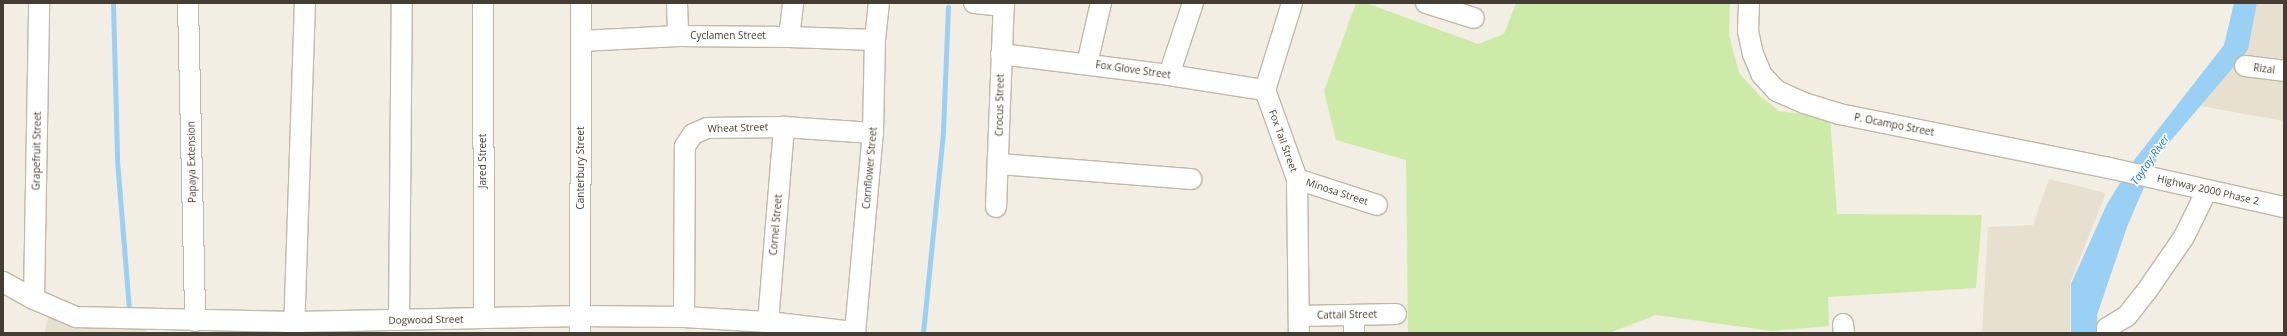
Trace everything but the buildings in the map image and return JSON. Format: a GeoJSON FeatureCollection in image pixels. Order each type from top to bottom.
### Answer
{"type":"FeatureCollection","features":[{"type":"Feature","properties":{"kind":"street","name":"Grapefruit Street"},"geometry":{"type":"LineString","coordinates":[[34,299],[39,3]]}},
{"type":"Feature","properties":{"kind":"street","name":"Papaya Extension"},"geometry":{"type":"LineString","coordinates":[[188,3],[195,321]]}},
{"type":"Feature","properties":{"kind":"street"},"geometry":{"type":"LineString","coordinates":[[294,328],[305,3]]}},
{"type":"Feature","properties":{"kind":"street"},"geometry":{"type":"LineString","coordinates":[[399,320],[402,3]]}},
{"type":"Feature","properties":{"kind":"street","name":"Jared Street"},"geometry":{"type":"LineString","coordinates":[[483,3],[484,318]]}},
{"type":"Feature","properties":{"kind":"street","name":"Canterbury Street"},"geometry":{"type":"LineString","coordinates":[[580,325],[581,3]]}},
{"type":"Feature","properties":{"kind":"street"},"geometry":{"type":"LineString","coordinates":[[677,3],[678,36]]}},
{"type":"Feature","properties":{"kind":"street"},"geometry":{"type":"LineString","coordinates":[[788,37],[793,3]]}},
{"type":"Feature","properties":{"kind":"street","name":"Cornflower Street"},"geometry":{"type":"LineString","coordinates":[[855,333],[873,133],[875,40],[880,3]]}},
{"type":"Feature","properties":{"kind":"street"},"geometry":{"type":"LineString","coordinates":[[974,3],[1004,4]]}},
{"type":"Feature","properties":{"kind":"street"},"geometry":{"type":"LineString","coordinates":[[1087,64],[1101,3]]}},
{"type":"Feature","properties":{"kind":"street"},"geometry":{"type":"LineString","coordinates":[[1169,75],[1193,3]]}},
{"type":"Feature","properties":{"kind":"street"},"geometry":{"type":"LineString","coordinates":[[1265,90],[1292,3]]}},
{"type":"Feature","properties":{"kind":"street"},"geometry":{"type":"LineString","coordinates":[[1426,3],[1474,18]]}},
{"type":"Feature","properties":{"kind":"street","name":"P. Ocampo Street"},"geometry":{"type":"LineString","coordinates":[[1749,3],[1748,31],[1753,54],[1762,76],[1777,91],[1804,103],[1839,114],[2109,168]]}},
{"type":"Feature","properties":{"kind":"street","name":"Crocus Street"},"geometry":{"type":"LineString","coordinates":[[996,207],[1000,164],[1001,54],[1004,4]]}},
{"type":"Feature","properties":{"kind":"street","name":"Cyclamen Street"},"geometry":{"type":"LineString","coordinates":[[581,41],[678,36],[788,37],[875,40]]}},
{"type":"Feature","properties":{"kind":"street","name":"Fox Glove Street"},"geometry":{"type":"LineString","coordinates":[[1001,54],[1169,75],[1265,90]]}},
{"type":"Feature","properties":{"kind":"street","name":"Rizal"},"geometry":{"type":"LineString","coordinates":[[2245,66],[2284,71]]}},
{"type":"Feature","properties":{"kind":"street","name":"Fox Tail Street"},"geometry":{"type":"LineString","coordinates":[[1265,90],[1297,179],[1299,324]]}},
{"type":"Feature","properties":{"kind":"street","name":"Wheat Street"},"geometry":{"type":"LineString","coordinates":[[684,317],[685,146],[693,134],[707,128],[784,127],[873,133]]}},
{"type":"Feature","properties":{"kind":"street","name":"Cornel Street"},"geometry":{"type":"LineString","coordinates":[[768,322],[784,127]]}},
{"type":"Feature","properties":{"kind":"street"},"geometry":{"type":"LineString","coordinates":[[1000,164],[1191,179]]}},
{"type":"Feature","properties":{"kind":"street","name":"Highway 2000 Phase 2"},"geometry":{"type":"LineString","coordinates":[[2109,168],[2284,207]]}},
{"type":"Feature","properties":{"kind":"street","name":"Minosa Street"},"geometry":{"type":"LineString","coordinates":[[1297,179],[1377,205]]}},
{"type":"Feature","properties":{"kind":"street"},"geometry":{"type":"LineString","coordinates":[[2107,333],[2107,328],[2127,316],[2146,292],[2184,237],[2208,190]]}},
{"type":"Feature","properties":{"kind":"street","name":"Dogwood Street"},"geometry":{"type":"LineString","coordinates":[[3,282],[34,299],[75,325],[195,321],[227,327],[294,328],[399,320],[484,318],[580,325],[684,317],[768,322],[855,333]]}},
{"type":"Feature","properties":{"kind":"street","name":"Cattail Street"},"geometry":{"type":"LineString","coordinates":[[1299,324],[1354,324],[1396,314]]}},
{"type":"Feature","properties":{"kind":"shaded area"},"geometry":{"type":"Polygon","coordinates":[[[2257,3],[2284,3],[2284,121],[2200,106],[2248,50],[2257,3]]]}},
{"type":"Feature","properties":{"kind":"shaded area"},"geometry":{"type":"Polygon","coordinates":[[[2049,179],[2106,193],[2070,283],[2070,333],[1982,333],[1988,227],[2033,225],[2049,179]]]}},
{"type":"Feature","properties":{"kind":"shaded area"},"geometry":{"type":"Polygon","coordinates":[[[48,318],[125,319],[144,325],[147,333],[44,333],[48,318]]]}},
{"type":"Feature","properties":{"kind":"green space"},"geometry":{"type":"Polygon","coordinates":[[[1356,3],[1366,3],[1478,44],[1504,34],[1516,3],[1730,3],[1729,35],[1739,73],[1760,96],[1779,111],[1830,118],[1837,214],[1982,215],[1976,288],[1828,297],[1829,326],[1772,331],[1656,315],[1609,333],[1408,333],[1406,160],[1336,140],[1324,91],[1356,3]]]}},
{"type":"Feature","properties":{"kind":"water","name":"Taytay River"},"geometry":{"type":"Polygon","coordinates":[[[2234,3],[2257,3],[2248,50],[2162,151],[2154,164],[2127,227],[2097,315],[2098,333],[2071,333],[2071,284],[2107,204],[2135,159],[2224,45],[2234,3]]]}},
{"type":"Feature","properties":{"kind":"waterway"},"geometry":{"type":"LineString","coordinates":[[113,3],[117,160],[129,309]]}},
{"type":"Feature","properties":{"kind":"waterway"},"geometry":{"type":"LineString","coordinates":[[923,333],[943,131],[948,7]]}}]}
